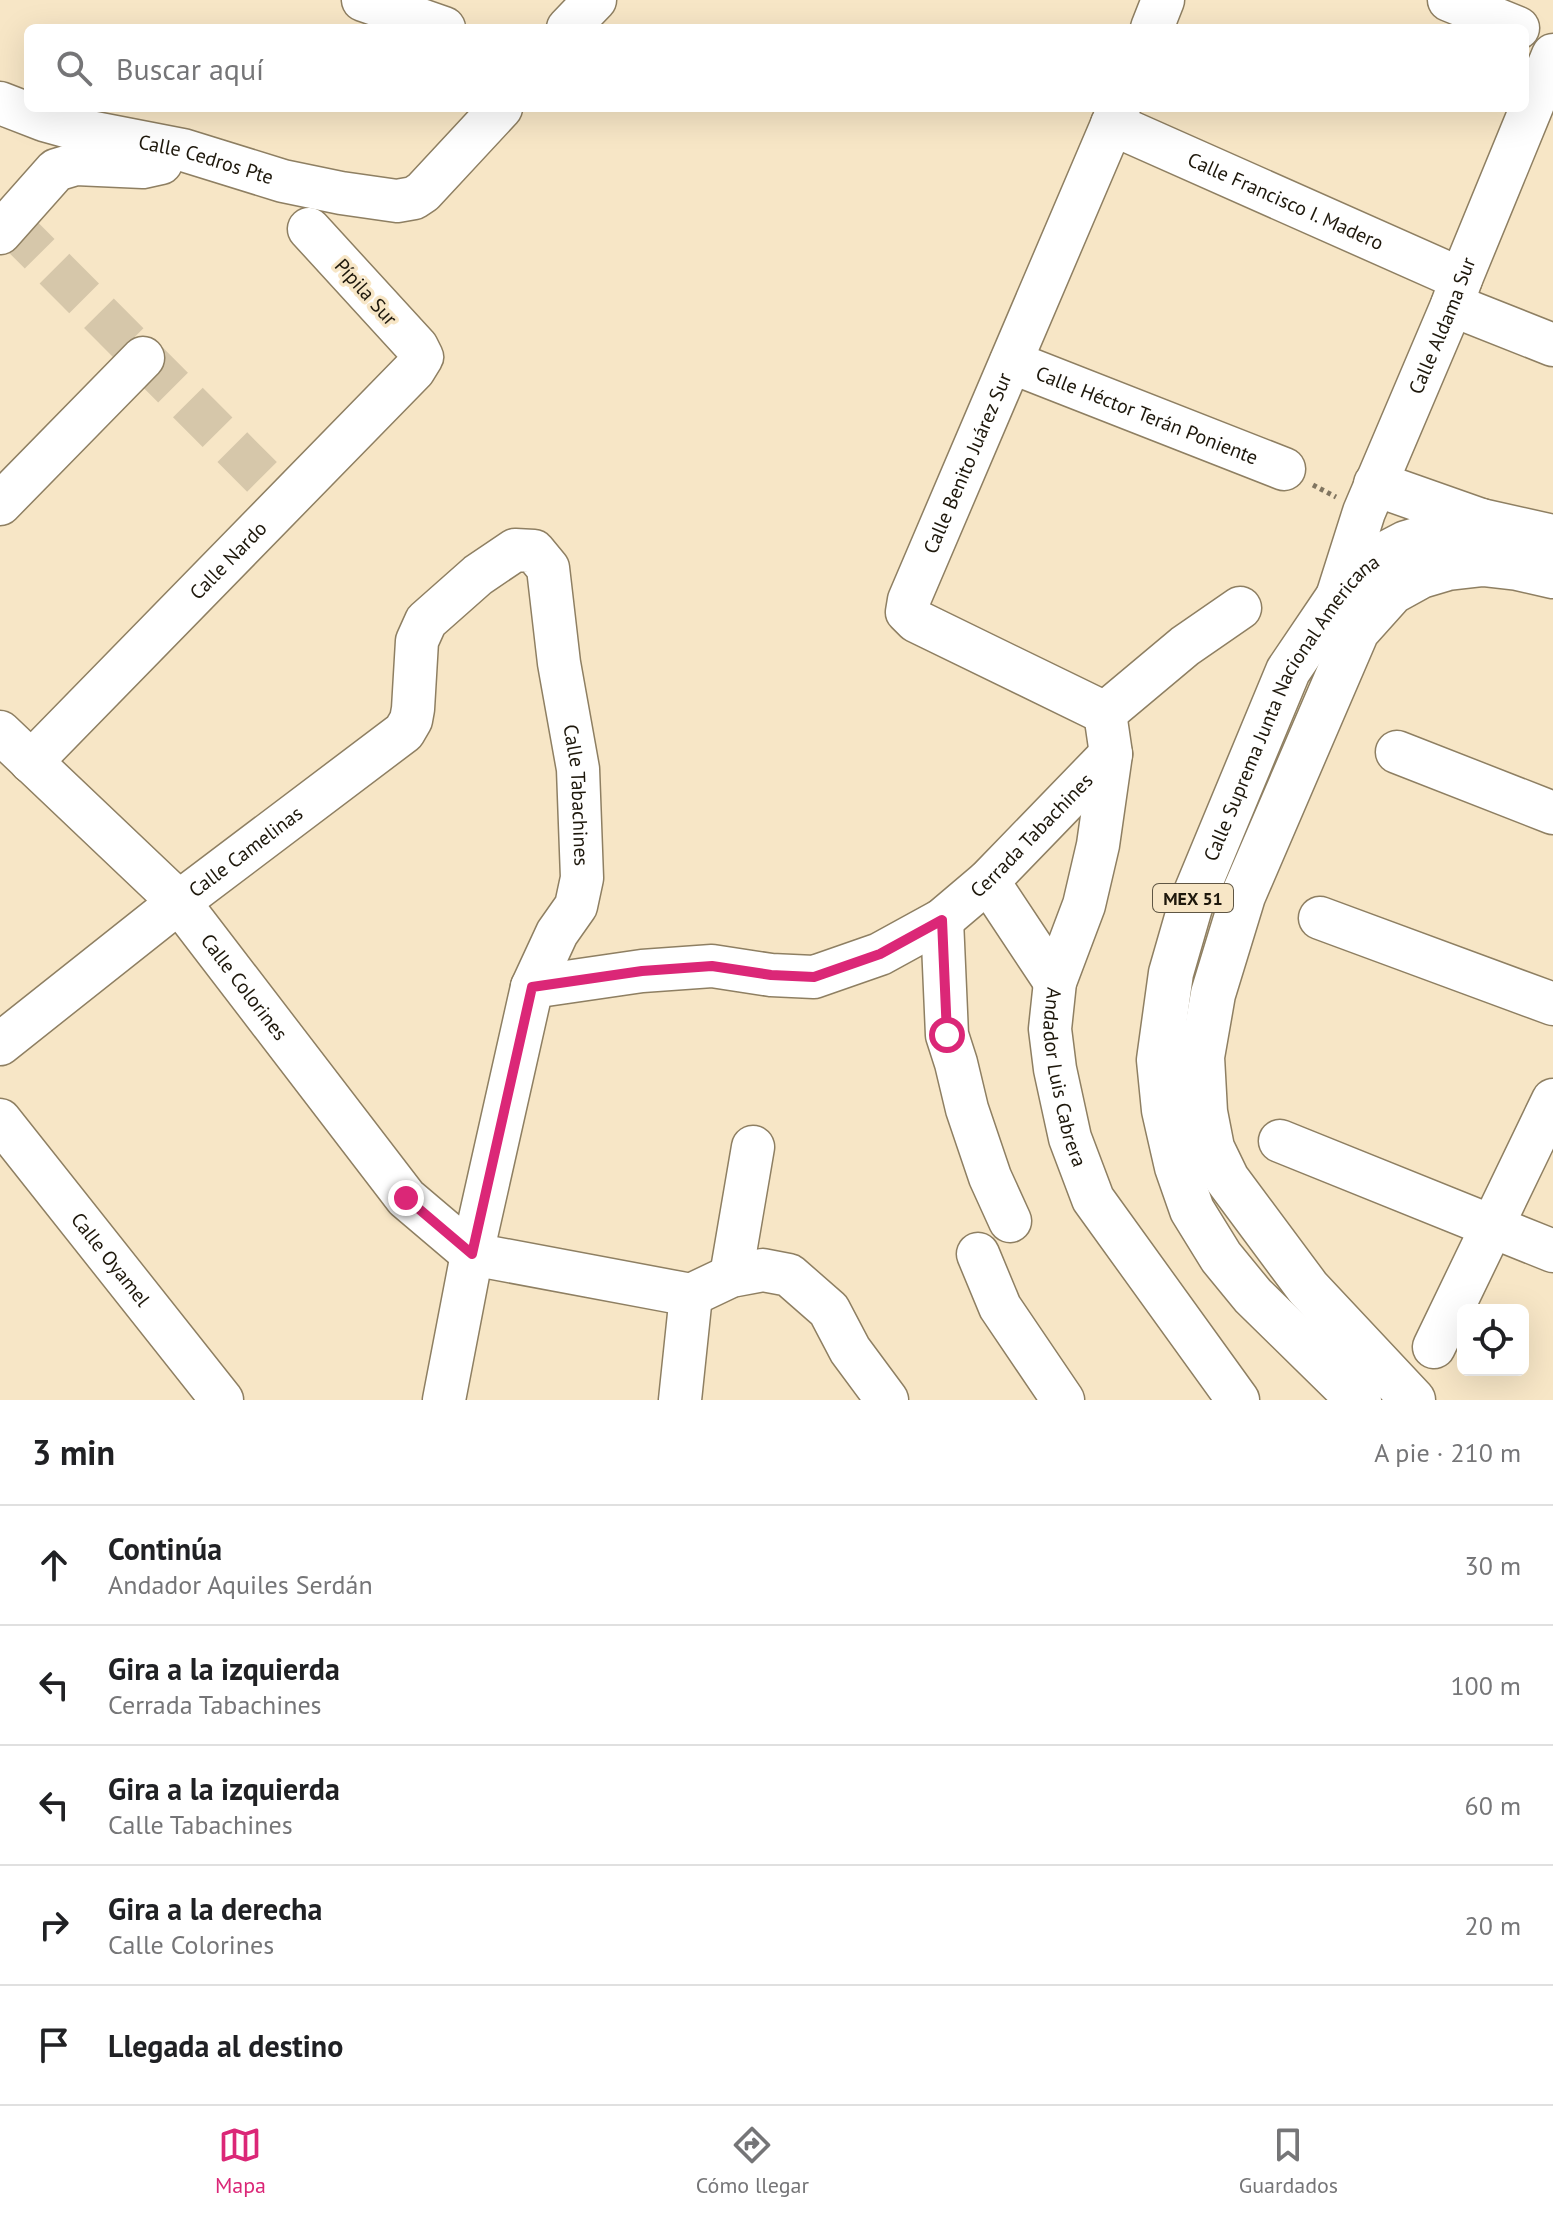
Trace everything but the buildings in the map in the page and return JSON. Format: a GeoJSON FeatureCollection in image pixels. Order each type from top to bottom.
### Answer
{"type":"FeatureCollection","features":[{"type":"Feature","properties":{"kind":"main road"},"geometry":{"type":"LineString","coordinates":[[1370,498],[1481,521]]}},
{"type":"Feature","properties":{"kind":"main road","name":"Calle Suprema Junta Nacional Americana"},"geometry":{"type":"LineString","coordinates":[[1413,1400],[1308,1288],[1227,1179],[1212,1148],[1204,1099],[1202,1057],[1213,994],[1243,896],[1360,571],[1406,543],[1481,521],[1553,537]]}},
{"type":"Feature","properties":{"kind":"main road","name":"Calle Suprema Junta Nacional Americana"},"geometry":{"type":"LineString","coordinates":[[1359,1400],[1253,1296],[1221,1257],[1192,1210],[1177,1167],[1164,1110],[1159,1060],[1171,973],[1190,907],[1288,671],[1346,615],[1421,576],[1448,568],[1483,564],[1553,576]]}},
{"type":"Feature","properties":{"kind":"street"},"geometry":{"type":"LineString","coordinates":[[363,0],[432,24]]}},
{"type":"Feature","properties":{"kind":"street"},"geometry":{"type":"LineString","coordinates":[[572,24],[595,0]]}},
{"type":"Feature","properties":{"kind":"street"},"geometry":{"type":"LineString","coordinates":[[1154,24],[1163,0]]}},
{"type":"Feature","properties":{"kind":"street"},"geometry":{"type":"LineString","coordinates":[[1449,0],[1508,24]]}},
{"type":"Feature","properties":{"kind":"street"},"geometry":{"type":"LineString","coordinates":[[1529,33],[1553,42]]}},
{"type":"Feature","properties":{"kind":"street","name":"Calle Aldama Sur"},"geometry":{"type":"LineString","coordinates":[[1346,615],[1370,498],[1553,55]]}},
{"type":"Feature","properties":{"kind":"street","name":"Calle Cedros Pte"},"geometry":{"type":"LineString","coordinates":[[0,103],[24,111]]}},
{"type":"Feature","properties":{"kind":"street","name":"Calle Cedros Pte"},"geometry":{"type":"LineString","coordinates":[[27,112],[80,130],[183,150],[283,181],[397,201],[414,198],[423,192],[497,112]]}},
{"type":"Feature","properties":{"kind":"street","name":"Calle Francisco I. Madero"},"geometry":{"type":"LineString","coordinates":[[1115,116],[1553,345]]}},
{"type":"Feature","properties":{"kind":"street","name":"Calle Benito Juárez Sur"},"geometry":{"type":"LineString","coordinates":[[1108,734],[916,621],[907,612],[909,600],[1115,116]]}},
{"type":"Feature","properties":{"kind":"street"},"geometry":{"type":"LineString","coordinates":[[0,233],[56,170],[76,164],[143,167],[170,161],[183,150]]}},
{"type":"Feature","properties":{"kind":"street","name":"Pípila Sur"},"geometry":{"type":"LineString","coordinates":[[309,229],[417,347],[422,357]]}},
{"type":"Feature","properties":{"kind":"street","name":"Calle Nardo"},"geometry":{"type":"LineString","coordinates":[[31,762],[393,392],[422,357]]}},
{"type":"Feature","properties":{"kind":"street"},"geometry":{"type":"LineString","coordinates":[[0,504],[143,358]]}},
{"type":"Feature","properties":{"kind":"street","name":"Calle Héctor Terán Poniente"},"geometry":{"type":"LineString","coordinates":[[1011,362],[1284,469]]}},
{"type":"Feature","properties":{"kind":"street","name":"Calle Tabachines"},"geometry":{"type":"LineString","coordinates":[[426,621],[478,575],[515,550],[534,551],[548,568],[559,663],[578,769],[582,878],[576,906],[557,933],[532,987],[472,1254],[444,1400]]}},
{"type":"Feature","properties":{"kind":"street"},"geometry":{"type":"LineString","coordinates":[[1108,734],[1185,646],[1240,608]]}},
{"type":"Feature","properties":{"kind":"street","name":"Calle Camelinas"},"geometry":{"type":"LineString","coordinates":[[0,1044],[179,902],[404,732],[413,709],[417,641],[426,621]]}},
{"type":"Feature","properties":{"kind":"street","name":"Calle Colorines"},"geometry":{"type":"LineString","coordinates":[[0,732],[179,902],[406,1198],[472,1254]]}},
{"type":"Feature","properties":{"kind":"street","name":"Cerrada Tabachines"},"geometry":{"type":"LineString","coordinates":[[532,987],[642,971],[712,966],[771,975],[814,977],[880,954],[942,920],[988,881],[1108,734]]}},
{"type":"Feature","properties":{"kind":"street","name":"Andador Luis Cabrera"},"geometry":{"type":"LineString","coordinates":[[1108,734],[1098,845],[1084,905],[1055,982],[1050,1029],[1055,1069],[1070,1138],[1093,1199],[1238,1400]]}},
{"type":"Feature","properties":{"kind":"street"},"geometry":{"type":"LineString","coordinates":[[1397,752],[1553,813]]}},
{"type":"Feature","properties":{"kind":"street"},"geometry":{"type":"LineString","coordinates":[[988,881],[1055,982]]}},
{"type":"Feature","properties":{"kind":"street"},"geometry":{"type":"LineString","coordinates":[[1320,918],[1553,1004]]}},
{"type":"Feature","properties":{"kind":"street"},"geometry":{"type":"LineString","coordinates":[[942,920],[947,1035],[990,1177],[1010,1221]]}},
{"type":"Feature","properties":{"kind":"street"},"geometry":{"type":"LineString","coordinates":[[1434,1347],[1553,1100]]}},
{"type":"Feature","properties":{"kind":"street","name":"Calle Oyamel"},"geometry":{"type":"LineString","coordinates":[[0,1120],[222,1400]]}},
{"type":"Feature","properties":{"kind":"street"},"geometry":{"type":"LineString","coordinates":[[1280,1141],[1553,1251]]}},
{"type":"Feature","properties":{"kind":"street"},"geometry":{"type":"LineString","coordinates":[[731,1276],[753,1147]]}},
{"type":"Feature","properties":{"kind":"street"},"geometry":{"type":"LineString","coordinates":[[472,1254],[691,1295],[731,1276],[763,1270],[789,1275],[829,1310],[850,1350],[887,1400]]}},
{"type":"Feature","properties":{"kind":"street"},"geometry":{"type":"LineString","coordinates":[[978,1254],[1000,1307],[1063,1400]]}},
{"type":"Feature","properties":{"kind":"street"},"geometry":{"type":"LineString","coordinates":[[680,1400],[691,1295]]}},
{"type":"Feature","properties":{"kind":"street"},"geometry":{"type":"LineString","coordinates":[[850,1350],[850,1400]]}},
{"type":"Feature","properties":{"kind":"path"},"geometry":{"type":"LineString","coordinates":[[1284,469],[1370,498]]}},
{"type":"Feature","properties":{"kind":"tunnel"},"geometry":{"type":"LineString","coordinates":[[10,224],[287,502]]}},
{"type":"Feature","properties":{"kind":"route"},"geometry":{"type":"LineString","coordinates":[[406,1198],[472,1254],[532,987],[642,971],[712,966],[771,975],[814,977],[880,954],[942,920],[947,1035]]}}]}
